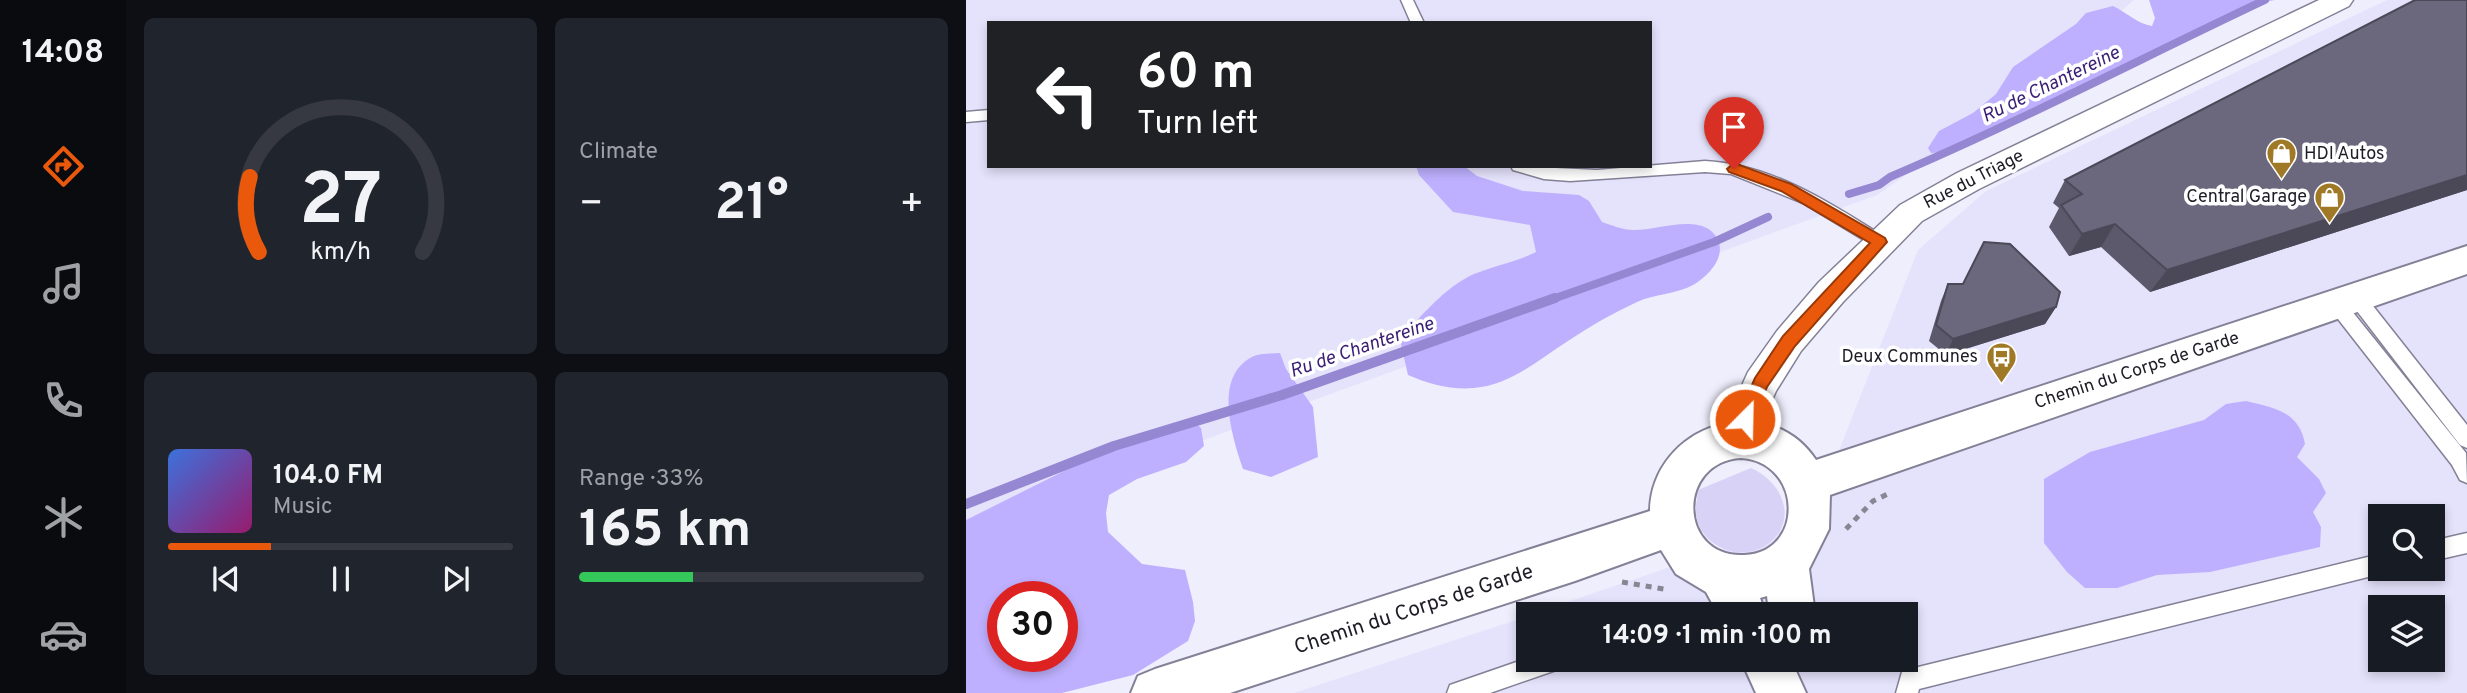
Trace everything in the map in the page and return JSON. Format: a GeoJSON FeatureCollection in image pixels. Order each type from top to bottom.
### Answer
{"type":"FeatureCollection","features":[{"type":"Feature","properties":{"kind":"street","name":"Rue du Triage"},"geometry":{"type":"LineString","coordinates":[[1736,441],[1761,383],[1789,341],[1880,242],[1911,213],[1933,198],[2340,0]]}},
{"type":"Feature","properties":{"kind":"street","name":"Chemin du Corps de Garde"},"geometry":{"type":"LineString","coordinates":[[1807,483],[2467,260]]}},
{"type":"Feature","properties":{"kind":"street"},"geometry":{"type":"LineString","coordinates":[[1736,441],[1757,443],[1778,452],[1795,465],[1807,483],[1812,504],[1811,526],[1802,546],[1786,562],[1766,574],[1743,578],[1721,574],[1698,564],[1681,547],[1671,525],[1669,505],[1674,485],[1684,468],[1707,450],[1736,441]]}},
{"type":"Feature","properties":{"kind":"street","name":"Chemin du Corps de Garde"},"geometry":{"type":"LineString","coordinates":[[1155,693],[1220,682],[1671,525]]}},
{"type":"Feature","properties":{"kind":"street"},"geometry":{"type":"LineString","coordinates":[[1786,562],[1791,602]]}},
{"type":"Feature","properties":{"kind":"street"},"geometry":{"type":"LineString","coordinates":[[1721,574],[1736,602]]}},
{"type":"Feature","properties":{"kind":"street"},"geometry":{"type":"LineString","coordinates":[[1771,672],[1782,693]]}},
{"type":"Feature","properties":{"kind":"street"},"geometry":{"type":"LineString","coordinates":[[1789,693],[1790,672]]}},
{"type":"Feature","properties":{"kind":"lane"},"geometry":{"type":"LineString","coordinates":[[1407,0],[1417,21]]}},
{"type":"Feature","properties":{"kind":"lane"},"geometry":{"type":"LineString","coordinates":[[966,117],[987,115]]}},
{"type":"Feature","properties":{"kind":"lane"},"geometry":{"type":"LineString","coordinates":[[1524,168],[1538,173],[1575,176],[1683,167],[1734,169],[1786,187],[1880,242]]}},
{"type":"Feature","properties":{"kind":"lane"},"geometry":{"type":"LineString","coordinates":[[2347,301],[2467,439]]}},
{"type":"Feature","properties":{"kind":"lane"},"geometry":{"type":"LineString","coordinates":[[2347,301],[2467,474]]}},
{"type":"Feature","properties":{"kind":"lane"},"geometry":{"type":"LineString","coordinates":[[2445,548],[2467,542]]}},
{"type":"Feature","properties":{"kind":"lane"},"geometry":{"type":"LineString","coordinates":[[1907,693],[1910,680],[2368,567]]}},
{"type":"Feature","properties":{"kind":"lane"},"geometry":{"type":"LineString","coordinates":[[1458,693],[1519,672]]}},
{"type":"Feature","properties":{"kind":"shaded area"},"geometry":{"type":"Polygon","coordinates":[[[966,0],[2134,0],[2021,96],[1877,195],[1083,484],[966,540],[966,0]]]}},
{"type":"Feature","properties":{"kind":"shaded area"},"geometry":{"type":"Polygon","coordinates":[[[2149,0],[2275,0],[2263,2],[2143,57],[1988,135],[1948,152],[1931,153],[1928,148],[1939,131],[1973,113],[1996,94],[2013,67],[2076,24],[2086,13],[2113,6],[2152,26],[2155,18],[2149,0]]]}},
{"type":"Feature","properties":{"kind":"shaded area"},"geometry":{"type":"Polygon","coordinates":[[[2387,0],[2467,0],[2467,693],[1294,693],[1516,620],[1516,672],[1918,672],[1918,602],[1567,602],[1812,519],[1918,250],[1986,191],[2387,0]]]}},
{"type":"Feature","properties":{"kind":"shaded area"},"geometry":{"type":"Polygon","coordinates":[[[1417,168],[1467,168],[1477,176],[1523,191],[1579,195],[1589,201],[1602,222],[1625,229],[1693,224],[1713,233],[1719,243],[1719,256],[1709,273],[1693,285],[1644,299],[1619,311],[1512,377],[1474,388],[1432,384],[1408,375],[1400,340],[1453,286],[1474,274],[1536,252],[1530,225],[1453,212],[1419,175],[1417,168]]]}},
{"type":"Feature","properties":{"kind":"shaded area"},"geometry":{"type":"Polygon","coordinates":[[[1280,353],[1286,369],[1313,407],[1318,457],[1271,477],[1243,469],[1231,425],[1229,393],[1240,366],[1255,356],[1280,353]]]}},
{"type":"Feature","properties":{"kind":"shaded area"},"geometry":{"type":"Polygon","coordinates":[[[2246,401],[2284,413],[2297,424],[2302,433],[2305,444],[2297,457],[2319,479],[2326,493],[2313,512],[2321,527],[2320,547],[2210,572],[2157,575],[2117,588],[2085,588],[2067,572],[2044,543],[2044,479],[2090,452],[2204,420],[2226,404],[2246,401]]]}},
{"type":"Feature","properties":{"kind":"shaded area"},"geometry":{"type":"Polygon","coordinates":[[[1193,421],[1201,428],[1204,446],[1186,462],[1137,479],[1109,495],[1106,513],[1108,532],[1142,564],[1185,570],[1195,621],[1188,641],[1133,675],[1062,693],[966,693],[966,520],[1114,446],[1193,421]]]}},
{"type":"Feature","properties":{"kind":"shaded area"},"geometry":{"type":"Polygon","coordinates":[[[1751,468],[1762,474],[1779,492],[1785,514],[1782,525],[1776,536],[1757,550],[1726,550],[1702,531],[1696,514],[1698,490],[1751,468]]]}},
{"type":"Feature","properties":{"kind":"building","name":"HDI Autos"},"geometry":{"type":"Polygon","coordinates":[[[2415,0],[2467,0],[2467,175],[2167,270],[2115,224],[2082,234],[2061,205],[2082,194],[2065,180],[2415,0]]]}},
{"type":"Feature","properties":{"kind":"building"},"geometry":{"type":"Polygon","coordinates":[[[1984,242],[2010,244],[2060,292],[2056,307],[1953,339],[1936,325],[1948,284],[1963,284],[1984,242]]]}},
{"type":"Feature","properties":{"kind":"waterway","name":"Ru de Chantereine"},"geometry":{"type":"LineString","coordinates":[[1849,194],[1879,185],[1890,177],[2032,113],[2265,0]]}},
{"type":"Feature","properties":{"kind":"waterway","name":"Ru de Chantereine"},"geometry":{"type":"LineString","coordinates":[[1550,300],[1714,242],[1768,217]]}},
{"type":"Feature","properties":{"kind":"waterway","name":"Ru de Chantereine"},"geometry":{"type":"LineString","coordinates":[[966,504],[1114,446],[1282,395],[1555,298]]}},
{"type":"Feature","properties":{"kind":"place","name":"HDI Autos"},"geometry":{"type":"Point","coordinates":[2281,181]}},
{"type":"Feature","properties":{"kind":"place","name":"Central Garage"},"geometry":{"type":"Point","coordinates":[2330,224]}},
{"type":"Feature","properties":{"kind":"place","name":"Deux Communes"},"geometry":{"type":"Point","coordinates":[2001,384]}},
{"type":"Feature","properties":{"kind":"route"},"geometry":{"type":"LineString","coordinates":[[1734,169],[1786,187],[1880,242],[1789,341],[1761,383],[1745,419]]}}]}
